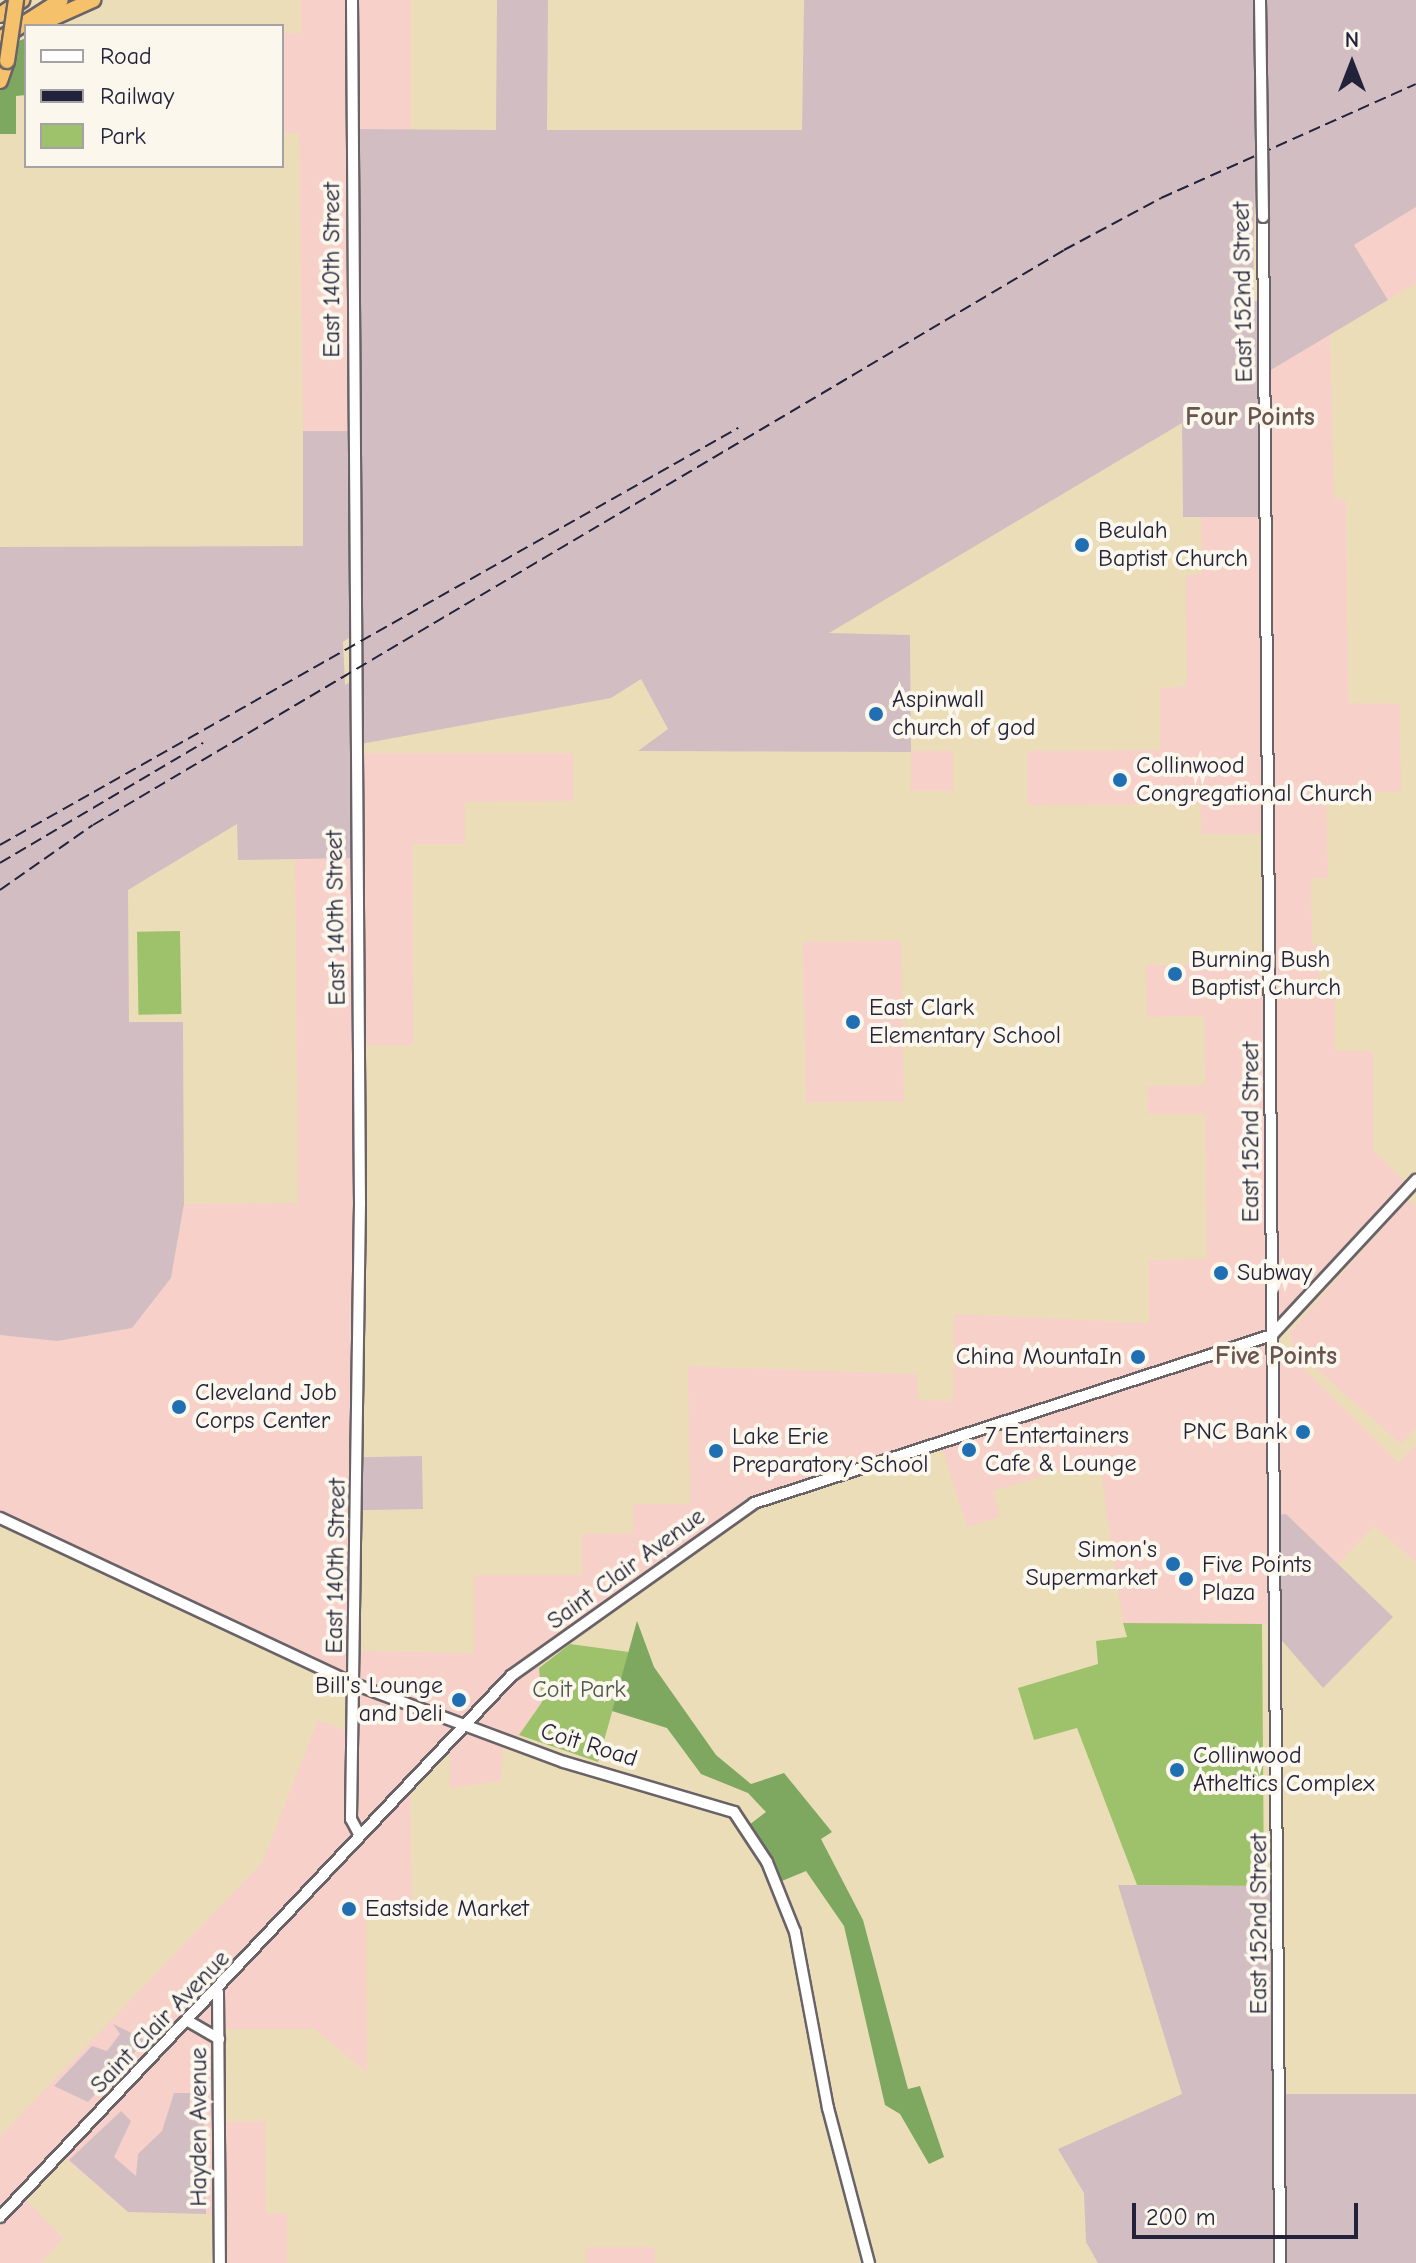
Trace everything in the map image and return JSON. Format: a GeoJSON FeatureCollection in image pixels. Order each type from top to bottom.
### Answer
{"type":"FeatureCollection","features":[{"type":"Feature","properties":{"kind":"highway"},"geometry":{"type":"LineString","coordinates":[[0,15],[19,0]]}},
{"type":"Feature","properties":{"kind":"highway"},"geometry":{"type":"LineString","coordinates":[[0,81],[19,0]]}},
{"type":"Feature","properties":{"kind":"highway"},"geometry":{"type":"LineString","coordinates":[[25,24],[61,0]]}},
{"type":"Feature","properties":{"kind":"highway"},"geometry":{"type":"LineString","coordinates":[[39,24],[93,0]]}},
{"type":"Feature","properties":{"kind":"highway"},"geometry":{"type":"LineString","coordinates":[[0,41],[24,25]]}},
{"type":"Feature","properties":{"kind":"highway"},"geometry":{"type":"LineString","coordinates":[[0,41],[24,31]]}},
{"type":"Feature","properties":{"kind":"street","name":"East 140th Street"},"geometry":{"type":"LineString","coordinates":[[352,0],[360,1203],[351,1819],[359,1834]]}},
{"type":"Feature","properties":{"kind":"street","name":"East 152nd Street"},"geometry":{"type":"LineString","coordinates":[[1260,0],[1280,2263]]}},
{"type":"Feature","properties":{"kind":"street","name":"Saint Clair Avenue"},"geometry":{"type":"LineString","coordinates":[[0,2217],[218,1992],[359,1834],[511,1676],[754,1503],[1272,1335],[1416,1180]]}},
{"type":"Feature","properties":{"kind":"street","name":"Coit Road"},"geometry":{"type":"LineString","coordinates":[[0,1518],[354,1684],[465,1725],[734,1812],[767,1862],[795,1932],[828,2108],[869,2263]]}},
{"type":"Feature","properties":{"kind":"street","name":"Hayden Avenue"},"geometry":{"type":"LineString","coordinates":[[218,1992],[220,2263]]}},
{"type":"Feature","properties":{"kind":"street"},"geometry":{"type":"LineString","coordinates":[[188,2021],[219,2039]]}},
{"type":"Feature","properties":{"kind":"shaded area"},"geometry":{"type":"Polygon","coordinates":[[[301,0],[411,0],[411,130],[353,431],[303,431],[299,133],[284,133],[284,33],[301,33],[301,0]]]}},
{"type":"Feature","properties":{"kind":"shaded area"},"geometry":{"type":"Polygon","coordinates":[[[497,0],[548,0],[547,130],[802,130],[804,0],[1258,0],[1253,302],[1264,298],[1260,0],[1416,0],[1416,207],[1354,245],[1388,300],[1264,374],[1265,517],[1183,517],[1182,423],[829,633],[910,635],[911,752],[638,751],[668,729],[641,679],[611,698],[361,744],[352,129],[496,130],[497,0]]]}},
{"type":"Feature","properties":{"kind":"shaded area"},"geometry":{"type":"Polygon","coordinates":[[[1416,207],[1416,283],[1388,300],[1354,245],[1416,207]]]}},
{"type":"Feature","properties":{"kind":"shaded area"},"geometry":{"type":"Polygon","coordinates":[[[1330,332],[1334,499],[1346,500],[1348,703],[1400,704],[1401,792],[1326,793],[1328,878],[1311,879],[1312,945],[1318,946],[1320,996],[1335,996],[1335,1051],[1373,1051],[1373,1150],[1410,1187],[1403,1195],[1416,1207],[1416,1427],[1401,1444],[1293,1348],[1290,1332],[1385,1225],[1380,1220],[1272,1336],[1398,1463],[1416,1445],[1416,1562],[1374,1526],[1338,1564],[1286,1514],[1277,1625],[1123,1623],[1099,1459],[993,1491],[1000,1516],[967,1527],[940,1442],[754,1503],[533,1661],[544,1679],[542,1702],[514,1743],[503,1739],[501,1781],[450,1788],[450,1742],[410,1782],[412,1907],[366,1908],[367,2072],[314,2029],[219,2029],[220,2122],[265,2121],[266,2213],[287,2213],[287,2263],[220,2263],[220,2214],[128,2212],[60,2154],[21,2195],[63,2238],[41,2263],[0,2263],[0,2136],[262,1863],[318,1720],[352,1733],[354,1684],[0,1518],[0,1335],[57,1341],[171,1278],[184,1204],[298,1203],[295,859],[356,858],[355,753],[573,753],[573,801],[465,802],[465,844],[412,844],[413,1045],[358,1046],[355,1651],[474,1653],[474,1575],[582,1575],[582,1534],[633,1533],[633,1504],[690,1504],[688,1366],[917,1374],[918,1400],[953,1401],[954,1314],[1149,1323],[1149,1260],[1207,1259],[1205,1114],[1148,1114],[1147,1086],[1205,1085],[1204,1016],[1147,1017],[1146,965],[1269,964],[1267,834],[1201,834],[1200,804],[1028,805],[1028,751],[1160,750],[1160,688],[1187,686],[1186,575],[1202,574],[1201,517],[1265,516],[1264,374],[1330,332]]]}},
{"type":"Feature","properties":{"kind":"shaded area"},"geometry":{"type":"Polygon","coordinates":[[[303,431],[353,431],[354,634],[343,642],[345,685],[355,679],[356,858],[238,860],[237,824],[128,890],[129,1022],[183,1022],[184,1204],[171,1278],[132,1328],[57,1341],[0,1335],[0,547],[303,546],[303,431]]]}},
{"type":"Feature","properties":{"kind":"shaded area"},"geometry":{"type":"Polygon","coordinates":[[[911,751],[953,751],[953,791],[911,791],[911,751]]]}},
{"type":"Feature","properties":{"kind":"shaded area","name":"East Clark Elementary School"},"geometry":{"type":"Polygon","coordinates":[[[901,940],[904,1101],[806,1103],[803,942],[901,940]]]}},
{"type":"Feature","properties":{"kind":"shaded area"},"geometry":{"type":"Polygon","coordinates":[[[422,1456],[423,1509],[358,1510],[357,1457],[422,1456]]]}},
{"type":"Feature","properties":{"kind":"shaded area"},"geometry":{"type":"Polygon","coordinates":[[[1286,1514],[1393,1617],[1323,1688],[1277,1635],[1275,1515],[1286,1514]]]}},
{"type":"Feature","properties":{"kind":"shaded area"},"geometry":{"type":"Polygon","coordinates":[[[1118,1885],[1279,1886],[1280,2094],[1416,2094],[1416,2263],[1098,2263],[1086,2242],[1084,2193],[1058,2149],[1182,2094],[1118,1885]]]}},
{"type":"Feature","properties":{"kind":"shaded area"},"geometry":{"type":"Polygon","coordinates":[[[113,2024],[146,2040],[88,2102],[54,2086],[92,2046],[107,2051],[120,2034],[113,2024]]]}},
{"type":"Feature","properties":{"kind":"shaded area"},"geometry":{"type":"Polygon","coordinates":[[[174,2093],[190,2093],[189,2120],[204,2121],[206,2214],[128,2212],[69,2160],[121,2111],[131,2121],[114,2157],[136,2176],[138,2154],[162,2131],[174,2093]]]}},
{"type":"Feature","properties":{"kind":"shaded area"},"geometry":{"type":"Polygon","coordinates":[[[586,2247],[655,2247],[655,2263],[586,2263],[586,2247]]]}},
{"type":"Feature","properties":{"kind":"green space"},"geometry":{"type":"Polygon","coordinates":[[[24,39],[24,95],[16,96],[16,134],[0,134],[0,81],[9,45],[24,39]]]}},
{"type":"Feature","properties":{"kind":"green space"},"geometry":{"type":"Polygon","coordinates":[[[180,931],[181,1014],[138,1015],[137,932],[180,931]]]}},
{"type":"Feature","properties":{"kind":"green space"},"geometry":{"type":"Polygon","coordinates":[[[637,1621],[654,1667],[716,1755],[751,1784],[784,1773],[832,1832],[821,1839],[863,1920],[908,2089],[920,2086],[944,2157],[929,2164],[900,2114],[885,2105],[844,1926],[806,1871],[777,1883],[745,1828],[766,1812],[748,1793],[701,1774],[667,1728],[612,1711],[637,1621]]]}},
{"type":"Feature","properties":{"kind":"green space","name":"Collinwood Atheltics Complex"},"geometry":{"type":"Polygon","coordinates":[[[1123,1623],[1262,1624],[1264,1886],[1137,1885],[1077,1728],[1034,1740],[1018,1688],[1098,1664],[1096,1641],[1127,1637],[1123,1623]]]}},
{"type":"Feature","properties":{"kind":"green space","name":"Coit Park"},"geometry":{"type":"Polygon","coordinates":[[[570,1644],[629,1652],[598,1762],[519,1735],[542,1702],[539,1668],[570,1644]]]}},
{"type":"Feature","properties":{"kind":"railway"},"geometry":{"type":"LineString","coordinates":[[0,890],[93,825],[1064,250],[1161,198],[1416,84]]}},
{"type":"Feature","properties":{"kind":"railway"},"geometry":{"type":"LineString","coordinates":[[0,845],[738,428]]}},
{"type":"Feature","properties":{"kind":"railway"},"geometry":{"type":"LineString","coordinates":[[0,863],[203,743]]}},
{"type":"Feature","properties":{"kind":"place","name":"Beulah Baptist Church"},"geometry":{"type":"Point","coordinates":[1082,545]}},
{"type":"Feature","properties":{"kind":"place","name":"Aspinwall church of god"},"geometry":{"type":"Point","coordinates":[876,714]}},
{"type":"Feature","properties":{"kind":"place","name":"Collinwood Congregational Church"},"geometry":{"type":"Point","coordinates":[1120,780]}},
{"type":"Feature","properties":{"kind":"place","name":"Burning Bush Baptist Church"},"geometry":{"type":"Point","coordinates":[1175,974]}},
{"type":"Feature","properties":{"kind":"place","name":"East Clark Elementary School"},"geometry":{"type":"Point","coordinates":[853,1022]}},
{"type":"Feature","properties":{"kind":"place","name":"Subway"},"geometry":{"type":"Point","coordinates":[1221,1273]}},
{"type":"Feature","properties":{"kind":"place","name":"China MountaIn"},"geometry":{"type":"Point","coordinates":[1138,1357]}},
{"type":"Feature","properties":{"kind":"place","name":"Cleveland Job Corps Center"},"geometry":{"type":"Point","coordinates":[179,1407]}},
{"type":"Feature","properties":{"kind":"place","name":"PNC Bank"},"geometry":{"type":"Point","coordinates":[1303,1432]}},
{"type":"Feature","properties":{"kind":"place","name":"7 Entertainers Cafe & Lounge"},"geometry":{"type":"Point","coordinates":[969,1450]}},
{"type":"Feature","properties":{"kind":"place","name":"Lake Erie Preparatory School"},"geometry":{"type":"Point","coordinates":[716,1451]}},
{"type":"Feature","properties":{"kind":"place","name":"Simon's Supermarket"},"geometry":{"type":"Point","coordinates":[1173,1564]}},
{"type":"Feature","properties":{"kind":"place","name":"Five Points Plaza"},"geometry":{"type":"Point","coordinates":[1186,1579]}},
{"type":"Feature","properties":{"kind":"place","name":"Bill's Lounge and Deli"},"geometry":{"type":"Point","coordinates":[459,1700]}},
{"type":"Feature","properties":{"kind":"place","name":"Collinwood Atheltics Complex"},"geometry":{"type":"Point","coordinates":[1177,1770]}},
{"type":"Feature","properties":{"kind":"place","name":"Eastside Market"},"geometry":{"type":"Point","coordinates":[349,1909]}},
{"type":"Feature","properties":{"kind":"district","name":"Four Points"},"geometry":{"type":"Point","coordinates":[1250,418]}},
{"type":"Feature","properties":{"kind":"district","name":"Five Points"},"geometry":{"type":"Point","coordinates":[1276,1357]}}]}
